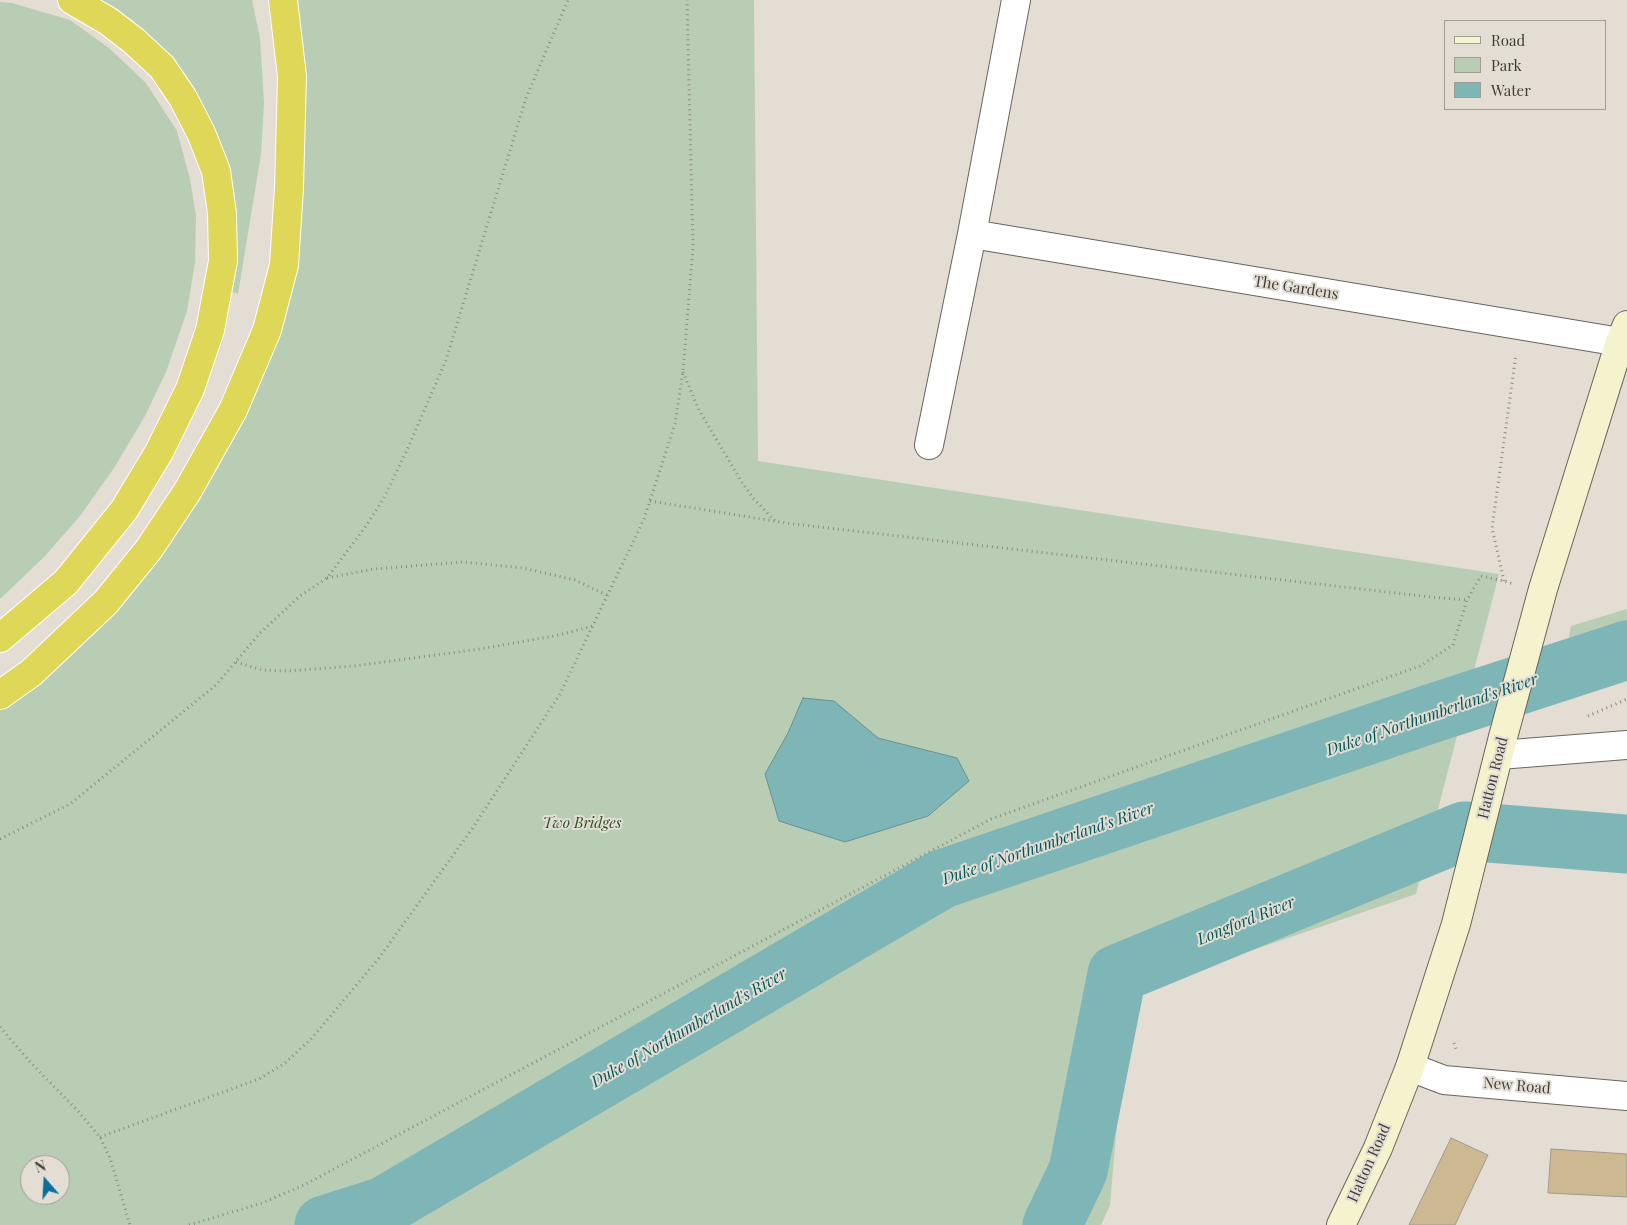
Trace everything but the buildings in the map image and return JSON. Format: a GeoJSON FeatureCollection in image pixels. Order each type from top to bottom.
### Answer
{"type":"FeatureCollection","features":[{"type":"Feature","properties":{"kind":"highway"},"geometry":{"type":"LineString","coordinates":[[0,638],[66,582],[124,510],[149,468],[193,381],[210,330],[223,261],[222,213],[216,171],[202,133],[182,98],[162,67],[134,41],[108,21],[72,0]]}},
{"type":"Feature","properties":{"kind":"highway"},"geometry":{"type":"LineString","coordinates":[[0,695],[31,673],[106,602],[149,549],[187,492],[233,410],[267,330],[284,265],[289,188],[292,76],[283,0]]}},
{"type":"Feature","properties":{"kind":"street"},"geometry":{"type":"LineString","coordinates":[[929,445],[972,234],[1016,0]]}},
{"type":"Feature","properties":{"kind":"street","name":"The Gardens"},"geometry":{"type":"LineString","coordinates":[[972,234],[1519,325],[1624,333]]}},
{"type":"Feature","properties":{"kind":"street","name":"Hatton Road"},"geometry":{"type":"LineString","coordinates":[[1341,1225],[1378,1148],[1410,1066],[1456,924],[1534,619],[1624,333]]}},
{"type":"Feature","properties":{"kind":"street"},"geometry":{"type":"LineString","coordinates":[[1501,746],[1627,745]]}},
{"type":"Feature","properties":{"kind":"street","name":"New Road"},"geometry":{"type":"LineString","coordinates":[[1410,1066],[1444,1080],[1627,1096]]}},
{"type":"Feature","properties":{"kind":"path"},"geometry":{"type":"LineString","coordinates":[[0,839],[70,804],[216,685],[260,634],[300,596],[327,578],[366,526],[384,498],[446,360],[526,98],[568,0]]}},
{"type":"Feature","properties":{"kind":"path"},"geometry":{"type":"LineString","coordinates":[[100,1138],[259,1079],[285,1063],[312,1038],[379,958],[472,829],[560,694],[644,519],[675,424],[683,371],[693,247],[687,0]]}},
{"type":"Feature","properties":{"kind":"path"},"geometry":{"type":"LineString","coordinates":[[1504,581],[1492,528],[1519,325]]}},
{"type":"Feature","properties":{"kind":"path"},"geometry":{"type":"LineString","coordinates":[[683,371],[699,410],[741,481],[775,522]]}},
{"type":"Feature","properties":{"kind":"path"},"geometry":{"type":"LineString","coordinates":[[650,501],[775,522],[1467,600]]}},
{"type":"Feature","properties":{"kind":"path"},"geometry":{"type":"LineString","coordinates":[[327,578],[374,569],[463,562],[523,568],[575,580],[607,596]]}},
{"type":"Feature","properties":{"kind":"path"},"geometry":{"type":"LineString","coordinates":[[190,1225],[262,1203],[304,1185],[991,819],[1420,666],[1453,644],[1467,600],[1481,576],[1504,581],[1524,589],[1543,589]]}},
{"type":"Feature","properties":{"kind":"path"},"geometry":{"type":"LineString","coordinates":[[236,662],[262,670],[354,666],[480,649],[554,636],[593,626]]}},
{"type":"Feature","properties":{"kind":"path"},"geometry":{"type":"LineString","coordinates":[[0,1026],[31,1063],[76,1109],[100,1138],[110,1158],[130,1225]]}},
{"type":"Feature","properties":{"kind":"green space"},"geometry":{"type":"Polygon","coordinates":[[[98,0],[252,0],[260,38],[264,103],[261,154],[238,294],[229,291],[218,142],[199,97],[171,56],[132,20],[98,0]]]}},
{"type":"Feature","properties":{"kind":"green space","name":"Two Bridges"},"geometry":{"type":"Polygon","coordinates":[[[292,0],[754,0],[758,461],[1499,574],[1416,894],[1128,993],[1110,1205],[1101,1225],[0,1225],[0,705],[94,628],[281,310],[292,0]]]}},
{"type":"Feature","properties":{"kind":"green space"},"geometry":{"type":"Polygon","coordinates":[[[0,2],[12,3],[70,20],[109,48],[146,83],[177,131],[190,179],[196,216],[195,262],[187,311],[166,372],[145,416],[114,468],[80,516],[44,557],[0,599],[0,2]]]}},
{"type":"Feature","properties":{"kind":"green space"},"geometry":{"type":"Polygon","coordinates":[[[1627,609],[1627,626],[1565,656],[1571,626],[1627,609]]]}},
{"type":"Feature","properties":{"kind":"water"},"geometry":{"type":"Polygon","coordinates":[[[803,698],[834,701],[878,738],[957,758],[969,781],[928,816],[845,842],[779,821],[765,774],[788,733],[803,698]]]}},
{"type":"Feature","properties":{"kind":"waterway","name":"Duke of Northumberland's River"},"geometry":{"type":"LineString","coordinates":[[324,1225],[384,1206],[942,879],[1433,713],[1627,650]]}},
{"type":"Feature","properties":{"kind":"waterway","name":"Longford River"},"geometry":{"type":"LineString","coordinates":[[1052,1225],[1078,1171],[1117,974],[1464,831],[1627,844]]}}]}
